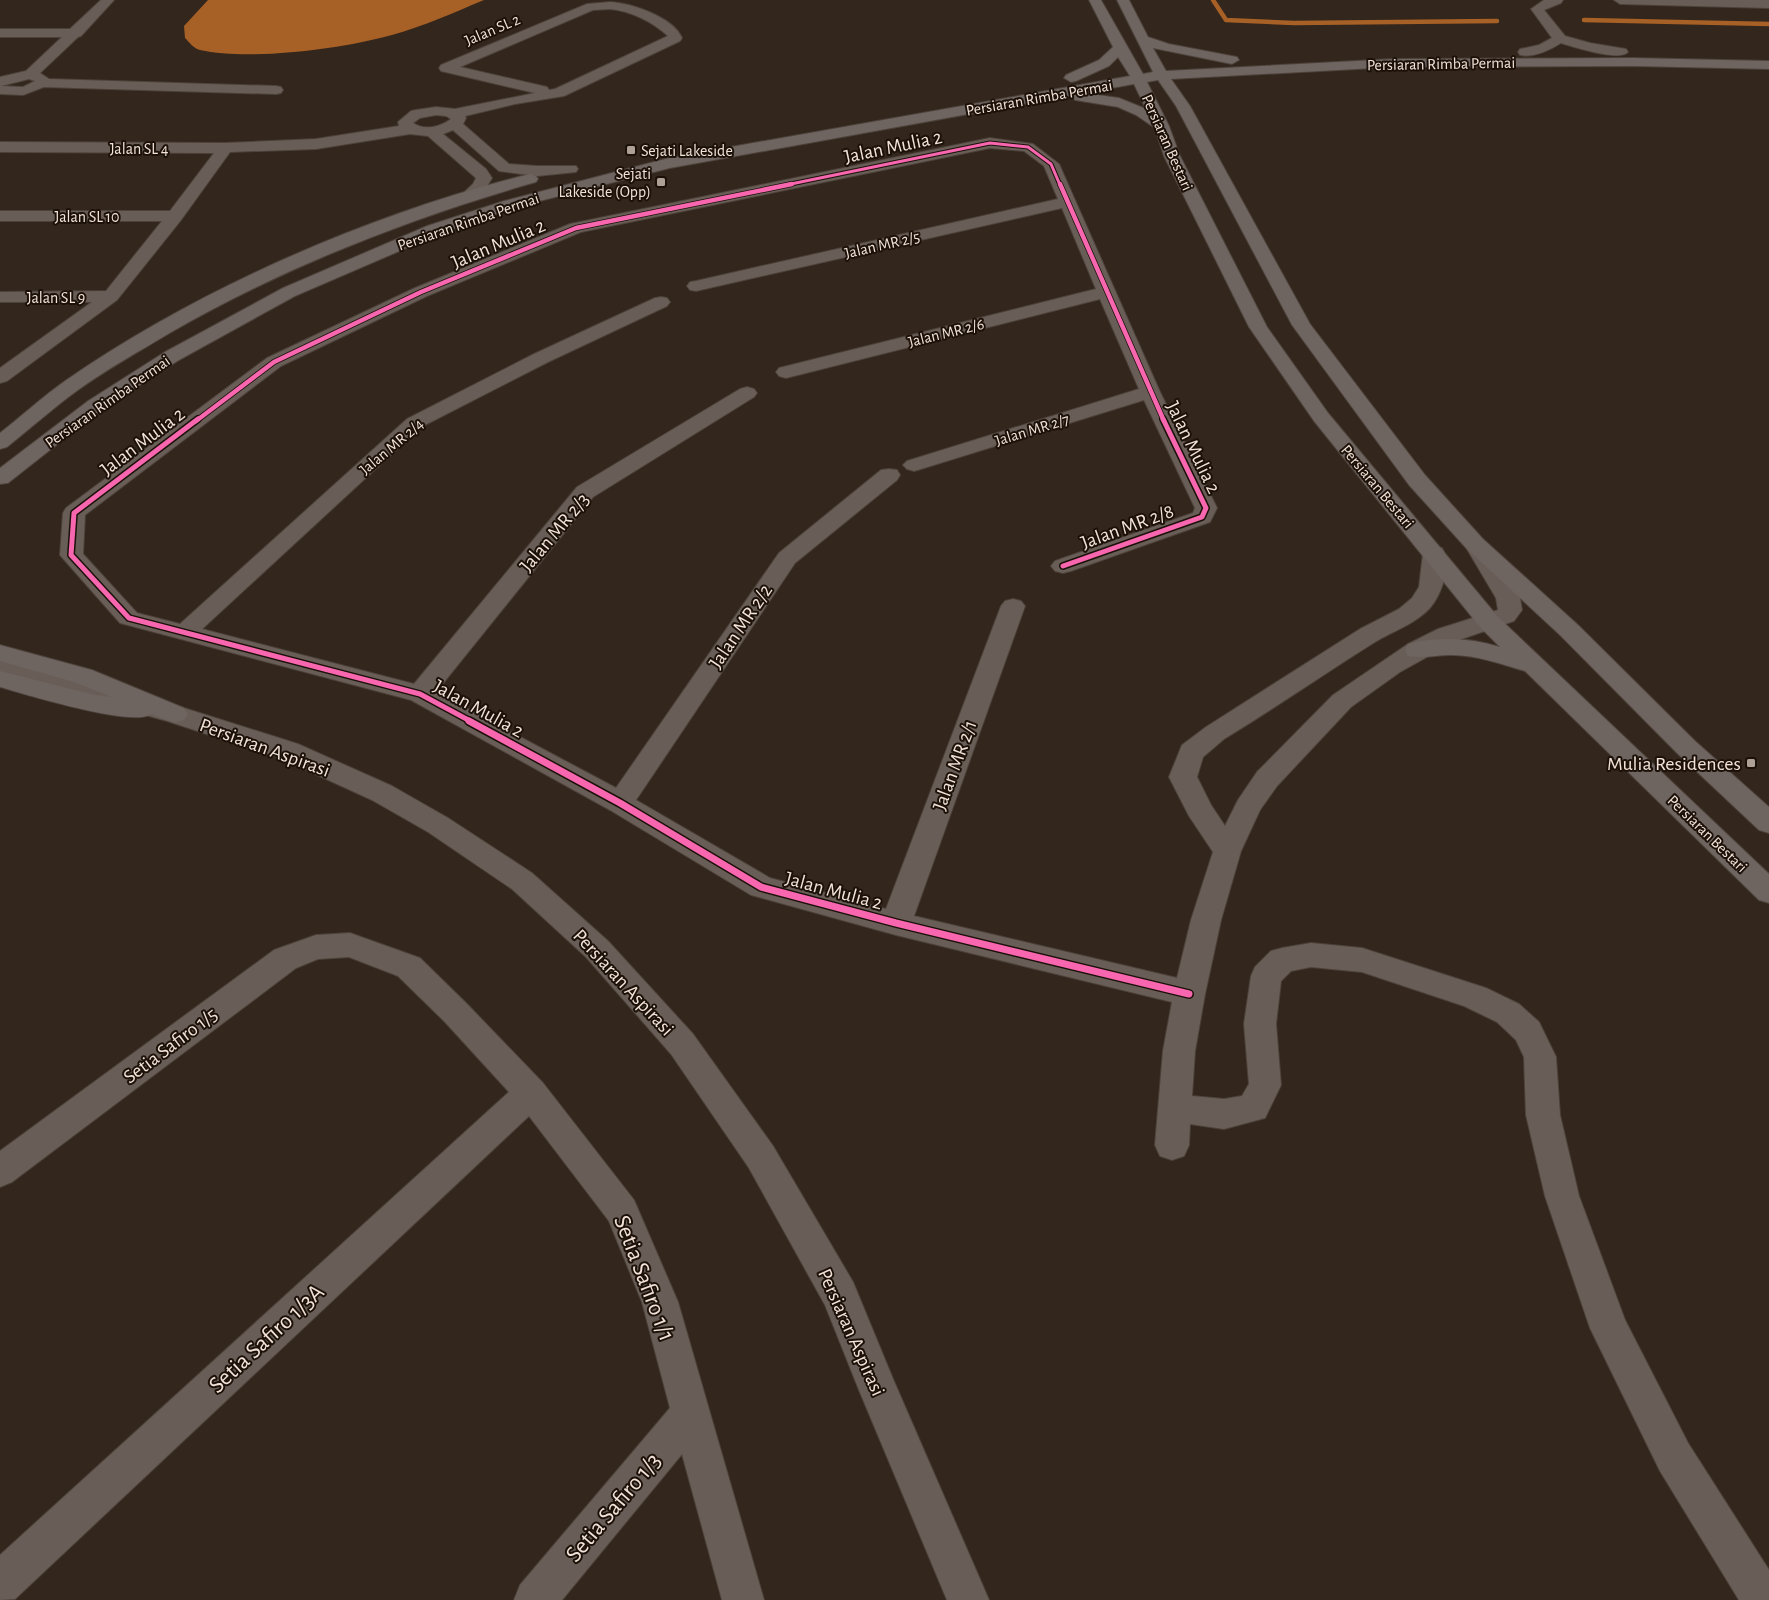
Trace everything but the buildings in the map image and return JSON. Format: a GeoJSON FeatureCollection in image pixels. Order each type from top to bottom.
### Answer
{"type":"FeatureCollection","features":[{"type":"Feature","properties":{"kind":"main road","name":"Persiaran Bestari"},"geometry":{"type":"LineString","coordinates":[[1095,0],[1162,126],[1176,164],[1258,327],[1321,417],[1489,622],[1769,892]]}},
{"type":"Feature","properties":{"kind":"main road","name":"Persiaran Bestari"},"geometry":{"type":"LineString","coordinates":[[1123,0],[1158,70],[1188,95],[1301,324],[1417,480],[1475,544],[1569,630],[1686,747],[1769,823]]}},
{"type":"Feature","properties":{"kind":"main road"},"geometry":{"type":"LineString","coordinates":[[1143,40],[1237,66]]}},
{"type":"Feature","properties":{"kind":"main road"},"geometry":{"type":"LineString","coordinates":[[1071,78],[1104,63],[1119,48]]}},
{"type":"Feature","properties":{"kind":"main road","name":"Persiaran Rimba Permai"},"geometry":{"type":"LineString","coordinates":[[1237,66],[1384,53],[1622,52],[1769,56]]}},
{"type":"Feature","properties":{"kind":"main road","name":"Persiaran Rimba Permai"},"geometry":{"type":"LineString","coordinates":[[914,104],[1071,78],[1158,70],[1237,66],[1633,62],[1769,65]]}},
{"type":"Feature","properties":{"kind":"main road"},"geometry":{"type":"LineString","coordinates":[[1188,95],[1213,78],[1237,66]]}},
{"type":"Feature","properties":{"kind":"main road","name":"Persiaran Rimba Permai"},"geometry":{"type":"LineString","coordinates":[[0,478],[96,405],[172,356],[289,292],[415,238],[510,204],[669,163],[1047,96],[1135,73]]}},
{"type":"Feature","properties":{"kind":"main road"},"geometry":{"type":"LineString","coordinates":[[1047,96],[1091,97],[1127,104],[1139,109],[1162,126]]}},
{"type":"Feature","properties":{"kind":"main road","name":"Persiaran Rimba Permai"},"geometry":{"type":"LineString","coordinates":[[0,444],[79,380],[135,345],[202,308],[332,247],[466,198],[589,164]]}},
{"type":"Feature","properties":{"kind":"main road"},"geometry":{"type":"LineString","coordinates":[[0,491],[96,405]]}},
{"type":"Feature","properties":{"kind":"main road"},"geometry":{"type":"LineString","coordinates":[[1417,650],[1452,647],[1483,650],[1534,665]]}},
{"type":"Feature","properties":{"kind":"main road"},"geometry":{"type":"LineString","coordinates":[[0,653],[83,676],[175,714]]}},
{"type":"Feature","properties":{"kind":"main road"},"geometry":{"type":"LineString","coordinates":[[0,679],[95,704],[175,714]]}},
{"type":"Feature","properties":{"kind":"street"},"geometry":{"type":"LineString","coordinates":[[36,79],[108,0]]}},
{"type":"Feature","properties":{"kind":"street"},"geometry":{"type":"LineString","coordinates":[[1557,0],[1544,4],[1538,9],[1560,39],[1589,47],[1622,52]]}},
{"type":"Feature","properties":{"kind":"street"},"geometry":{"type":"LineString","coordinates":[[1620,0],[1769,4]]}},
{"type":"Feature","properties":{"kind":"street","name":"Jalan SL 2"},"geometry":{"type":"LineString","coordinates":[[455,120],[529,106],[551,99],[559,93],[675,38],[674,35],[641,12],[622,5],[592,6],[446,68],[559,93]]}},
{"type":"Feature","properties":{"kind":"street"},"geometry":{"type":"LineString","coordinates":[[0,33],[76,33]]}},
{"type":"Feature","properties":{"kind":"street"},"geometry":{"type":"LineString","coordinates":[[1525,52],[1543,48],[1560,39]]}},
{"type":"Feature","properties":{"kind":"street"},"geometry":{"type":"LineString","coordinates":[[2,90],[15,77],[276,90]]}},
{"type":"Feature","properties":{"kind":"street"},"geometry":{"type":"LineString","coordinates":[[466,198],[479,186],[484,178],[480,172],[431,131],[408,127],[406,119],[422,113],[436,111],[455,120],[505,168],[537,171],[570,169]]}},
{"type":"Feature","properties":{"kind":"street"},"geometry":{"type":"LineString","coordinates":[[431,131],[455,120]]}},
{"type":"Feature","properties":{"kind":"street","name":"Jalan SL 4"},"geometry":{"type":"LineString","coordinates":[[0,146],[224,148],[316,144],[408,127]]}},
{"type":"Feature","properties":{"kind":"street","name":"Jalan Mulia 2"},"geometry":{"type":"LineString","coordinates":[[1189,994],[896,923],[761,887],[620,804],[420,694],[129,618],[71,554],[74,513],[274,362],[421,292],[576,228],[990,143],[1028,147],[1050,164],[1150,392],[1206,508],[1202,517]]}},
{"type":"Feature","properties":{"kind":"street"},"geometry":{"type":"LineString","coordinates":[[0,377],[111,296],[175,216],[224,148]]}},
{"type":"Feature","properties":{"kind":"street","name":"Jalan MR 2/5"},"geometry":{"type":"LineString","coordinates":[[696,286],[1067,202]]}},
{"type":"Feature","properties":{"kind":"street","name":"Jalan SL 10"},"geometry":{"type":"LineString","coordinates":[[0,216],[175,216]]}},
{"type":"Feature","properties":{"kind":"street","name":"Jalan MR 2/6"},"geometry":{"type":"LineString","coordinates":[[786,372],[1106,292]]}},
{"type":"Feature","properties":{"kind":"street","name":"Jalan SL 9"},"geometry":{"type":"LineString","coordinates":[[0,297],[111,296]]}},
{"type":"Feature","properties":{"kind":"street","name":"Jalan MR 2/4"},"geometry":{"type":"LineString","coordinates":[[185,632],[414,423],[541,358],[662,302]]}},
{"type":"Feature","properties":{"kind":"street","name":"Jalan MR 2/7"},"geometry":{"type":"LineString","coordinates":[[914,465],[1150,392]]}},
{"type":"Feature","properties":{"kind":"street","name":"Jalan MR 2/3"},"geometry":{"type":"LineString","coordinates":[[420,694],[585,492],[747,394]]}},
{"type":"Feature","properties":{"kind":"street","name":"Jalan MR 2/2"},"geometry":{"type":"LineString","coordinates":[[620,804],[786,558],[889,475]]}},
{"type":"Feature","properties":{"kind":"street","name":"Jalan MR 2/8"},"geometry":{"type":"LineString","coordinates":[[1063,566],[1202,517]]}},
{"type":"Feature","properties":{"kind":"street"},"geometry":{"type":"LineString","coordinates":[[1172,1145],[1179,1051],[1189,994],[1206,920],[1227,851],[1248,807],[1267,779],[1342,701],[1417,650],[1447,635],[1506,616],[1510,612],[1512,606],[1475,544]]}},
{"type":"Feature","properties":{"kind":"street"},"geometry":{"type":"LineString","coordinates":[[1227,851],[1199,809],[1183,777],[1191,752],[1215,733],[1371,634],[1409,613],[1425,599],[1430,589],[1433,579],[1434,553]]}},
{"type":"Feature","properties":{"kind":"street","name":"Jalan MR 2/1"},"geometry":{"type":"LineString","coordinates":[[896,923],[1012,606]]}},
{"type":"Feature","properties":{"kind":"street","name":"Persiaran Aspirasi"},"geometry":{"type":"LineString","coordinates":[[0,667],[175,714],[289,751],[382,793],[430,820],[522,881],[604,956],[682,1044],[761,1157],[840,1295],[878,1390],[968,1600]]}},
{"type":"Feature","properties":{"kind":"street","name":"Setia Safiro 1/1"},"geometry":{"type":"LineString","coordinates":[[350,945],[409,967],[456,1013],[531,1093],[622,1212],[660,1302],[743,1600]]}},
{"type":"Feature","properties":{"kind":"street","name":"Setia Safiro 1/5"},"geometry":{"type":"LineString","coordinates":[[0,1171],[285,959],[316,947],[350,945]]}},
{"type":"Feature","properties":{"kind":"street"},"geometry":{"type":"LineString","coordinates":[[1174,1108],[1224,1114],[1253,1108],[1265,1085],[1260,1024],[1266,976],[1282,960],[1311,955],[1362,960],[1475,997],[1508,1013],[1528,1031],[1540,1057],[1543,1115],[1562,1196],[1609,1328],[1674,1457],[1755,1586],[1766,1600]]}},
{"type":"Feature","properties":{"kind":"street","name":"Setia Safiro 1/3A"},"geometry":{"type":"LineString","coordinates":[[0,1584],[531,1093]]}},
{"type":"Feature","properties":{"kind":"street","name":"Setia Safiro 1/3"},"geometry":{"type":"LineString","coordinates":[[535,1600],[691,1414]]}},
{"type":"Feature","properties":{"kind":"shaded area"},"geometry":{"type":"Polygon","coordinates":[[[208,0],[484,0],[416,28],[371,40],[296,52],[244,54],[200,50],[185,38],[184,26],[208,0]]]}},
{"type":"Feature","properties":{"kind":"waterway"},"geometry":{"type":"LineString","coordinates":[[1213,0],[1226,20],[1294,23],[1497,21]]}},
{"type":"Feature","properties":{"kind":"waterway"},"geometry":{"type":"LineString","coordinates":[[1584,20],[1769,24]]}},
{"type":"Feature","properties":{"kind":"cycle path"},"geometry":{"type":"LineString","coordinates":[[1063,566],[1202,517],[1206,508],[1150,392],[1051,164],[1028,147],[990,143],[576,228],[421,292],[274,362],[74,513],[71,555],[129,618],[420,694],[620,803],[761,887],[896,923],[1189,994]]}},
{"type":"Feature","properties":{"kind":"place","name":"Sejati Lakeside"},"geometry":{"type":"Point","coordinates":[631,150]}},
{"type":"Feature","properties":{"kind":"place","name":"Sejati Lakeside (Opp)"},"geometry":{"type":"Point","coordinates":[661,182]}},
{"type":"Feature","properties":{"kind":"place","name":"Mulia Residences"},"geometry":{"type":"Point","coordinates":[1751,763]}}]}
